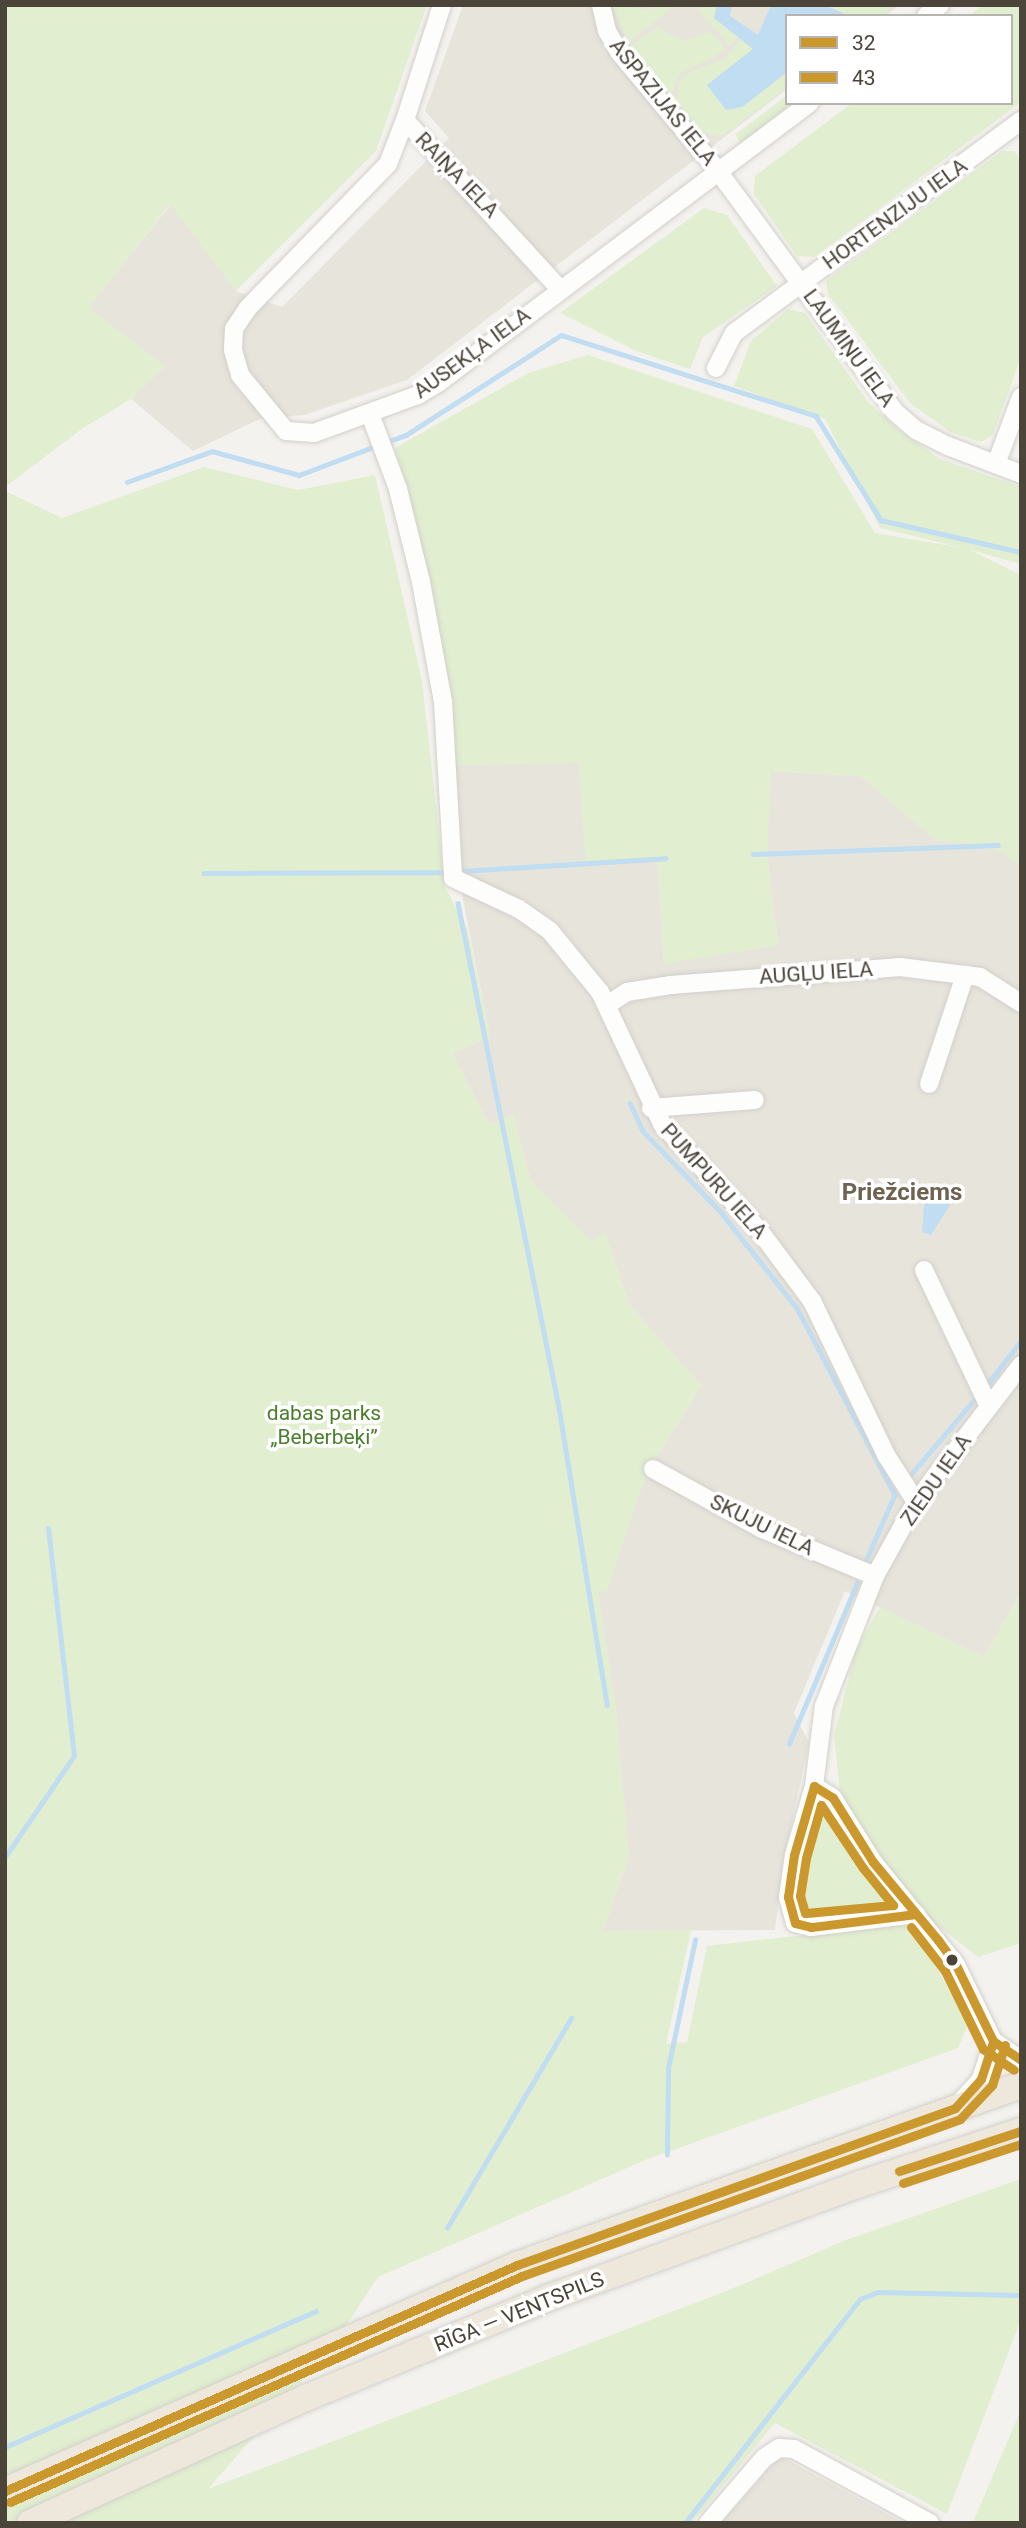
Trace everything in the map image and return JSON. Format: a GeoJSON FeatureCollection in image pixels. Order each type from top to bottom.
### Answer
{"type":"FeatureCollection","features":[{"type":"Feature","properties":{"kind":"highway","name":"RĪGA — VENTSPILS"},"geometry":{"type":"LineString","coordinates":[[5,2491],[517,2265],[1021,2085]]}},
{"type":"Feature","properties":{"kind":"highway","name":"RĪGA — VENTSPILS"},"geometry":{"type":"LineString","coordinates":[[30,2523],[308,2397],[548,2298],[860,2184],[1021,2131]]}},
{"type":"Feature","properties":{"kind":"highway"},"geometry":{"type":"LineString","coordinates":[[860,2184],[1021,2148]]}},
{"type":"Feature","properties":{"kind":"street","name":"RAIŅA IELA"},"geometry":{"type":"LineString","coordinates":[[442,5],[405,120],[560,289]]}},
{"type":"Feature","properties":{"kind":"street","name":"ASPAZIJAS IELA"},"geometry":{"type":"LineString","coordinates":[[601,5],[607,31],[620,52],[718,171],[806,105]]}},
{"type":"Feature","properties":{"kind":"street","name":"AUSEKĻA IELA"},"geometry":{"type":"LineString","coordinates":[[405,120],[388,164],[248,308],[234,329],[233,350],[240,375],[285,431],[314,433],[370,414],[438,383],[718,171]]}},
{"type":"Feature","properties":{"kind":"street","name":"HORTENZIJU IELA"},"geometry":{"type":"LineString","coordinates":[[716,368],[734,333],[1018,128]]}},
{"type":"Feature","properties":{"kind":"street","name":"LAUMIŅU IELA"},"geometry":{"type":"LineString","coordinates":[[718,171],[894,411],[916,430],[1021,474]]}},
{"type":"Feature","properties":{"kind":"street"},"geometry":{"type":"LineString","coordinates":[[996,464],[1021,397]]}},
{"type":"Feature","properties":{"kind":"street","name":"PUMPURU IELA"},"geometry":{"type":"LineString","coordinates":[[370,414],[398,489],[424,596],[443,702],[453,878],[481,890],[550,931],[607,1005],[651,1108],[795,1276],[831,1336],[886,1455],[916,1503]]}},
{"type":"Feature","properties":{"kind":"street","name":"AUGĻU IELA"},"geometry":{"type":"LineString","coordinates":[[607,1005],[626,992],[719,979],[900,967],[980,977],[1021,1003]]}},
{"type":"Feature","properties":{"kind":"street"},"geometry":{"type":"LineString","coordinates":[[929,1084],[965,975]]}},
{"type":"Feature","properties":{"kind":"street"},"geometry":{"type":"LineString","coordinates":[[651,1108],[755,1100]]}},
{"type":"Feature","properties":{"kind":"street"},"geometry":{"type":"LineString","coordinates":[[924,1270],[989,1406]]}},
{"type":"Feature","properties":{"kind":"street","name":"ZIEDU IELA"},"geometry":{"type":"LineString","coordinates":[[814,1786],[824,1706],[875,1576],[916,1503],[1021,1365]]}},
{"type":"Feature","properties":{"kind":"street","name":"SKUJU IELA"},"geometry":{"type":"LineString","coordinates":[[653,1469],[762,1529],[875,1576]]}},
{"type":"Feature","properties":{"kind":"street"},"geometry":{"type":"LineString","coordinates":[[916,1914],[811,1927],[796,1923],[788,1897],[794,1855],[814,1786],[833,1798],[873,1862],[916,1914],[956,1965],[993,2041],[1021,2060]]}},
{"type":"Feature","properties":{"kind":"street"},"geometry":{"type":"LineString","coordinates":[[955,2108],[981,2079],[993,2041]]}},
{"type":"Feature","properties":{"kind":"street"},"geometry":{"type":"LineString","coordinates":[[708,2523],[764,2458],[779,2448],[794,2449],[930,2523]]}},
{"type":"Feature","properties":{"kind":"shaded area"},"geometry":{"type":"Polygon","coordinates":[[[463,5],[899,5],[888,14],[785,14],[785,91],[407,380],[304,415],[262,418],[193,451],[131,399],[165,366],[88,308],[171,204],[236,291],[282,307],[449,138],[425,111],[463,5]]]}},
{"type":"Feature","properties":{"kind":"shaded area"},"geometry":{"type":"Polygon","coordinates":[[[579,762],[586,861],[657,860],[664,963],[778,945],[767,856],[770,771],[860,776],[936,840],[973,844],[974,849],[996,849],[1021,865],[1021,1592],[984,1657],[845,1591],[794,1713],[809,1743],[784,1858],[775,1930],[603,1931],[629,1857],[616,1711],[598,1592],[607,1590],[646,1474],[701,1386],[629,1304],[605,1233],[591,1242],[531,1181],[513,1115],[489,1124],[452,1053],[490,1037],[457,869],[454,765],[579,762]]]}},
{"type":"Feature","properties":{"kind":"shaded area"},"geometry":{"type":"Polygon","coordinates":[[[780,2456],[904,2523],[721,2523],[780,2456]]]}},
{"type":"Feature","properties":{"kind":"green space"},"geometry":{"type":"Polygon","coordinates":[[[5,5],[427,5],[376,151],[236,291],[170,204],[89,308],[165,366],[131,399],[83,428],[5,487],[5,5]]]}},
{"type":"Feature","properties":{"kind":"green space"},"geometry":{"type":"Polygon","coordinates":[[[612,5],[650,10],[652,5],[669,5],[670,10],[628,43],[612,5]]]}},
{"type":"Feature","properties":{"kind":"green space"},"geometry":{"type":"Polygon","coordinates":[[[702,5],[717,5],[715,18],[738,37],[730,46],[699,11],[702,5]]]}},
{"type":"Feature","properties":{"kind":"green space"},"geometry":{"type":"Polygon","coordinates":[[[825,5],[892,5],[886,14],[845,14],[825,5]]]}},
{"type":"Feature","properties":{"kind":"green space"},"geometry":{"type":"Polygon","coordinates":[[[983,5],[1021,5],[1021,102],[814,257],[797,256],[754,194],[755,176],[849,105],[1012,105],[1012,14],[972,14],[983,5]]]}},
{"type":"Feature","properties":{"kind":"green space"},"geometry":{"type":"Polygon","coordinates":[[[657,27],[683,41],[711,32],[727,50],[679,74],[671,96],[630,46],[657,27]]]}},
{"type":"Feature","properties":{"kind":"green space"},"geometry":{"type":"Polygon","coordinates":[[[741,39],[753,49],[750,55],[707,85],[742,107],[785,74],[785,90],[723,136],[700,132],[677,101],[679,83],[688,73],[724,59],[741,39]]]}},
{"type":"Feature","properties":{"kind":"green space"},"geometry":{"type":"Polygon","coordinates":[[[785,97],[785,105],[792,105],[740,144],[736,134],[785,97]]]}},
{"type":"Feature","properties":{"kind":"green space"},"geometry":{"type":"Polygon","coordinates":[[[1002,151],[1014,151],[1021,161],[1021,357],[993,435],[981,442],[950,432],[910,403],[828,294],[826,281],[1002,151]]]}},
{"type":"Feature","properties":{"kind":"green space"},"geometry":{"type":"Polygon","coordinates":[[[704,208],[727,215],[777,286],[703,337],[690,369],[636,351],[560,313],[704,208]]]}},
{"type":"Feature","properties":{"kind":"green space"},"geometry":{"type":"Polygon","coordinates":[[[788,309],[805,313],[868,402],[899,430],[940,459],[1021,487],[1021,564],[968,549],[1021,575],[1021,865],[996,849],[973,849],[973,844],[936,840],[860,776],[771,771],[767,856],[778,945],[664,964],[657,860],[586,862],[578,763],[454,765],[430,581],[395,448],[528,373],[588,355],[812,429],[875,533],[963,548],[880,528],[825,419],[734,386],[751,341],[788,309]]]}},
{"type":"Feature","properties":{"kind":"green space","name":"dabas parks „Beberbeķi”"},"geometry":{"type":"Polygon","coordinates":[[[204,467],[298,490],[375,475],[422,681],[445,887],[468,930],[490,1037],[452,1053],[489,1124],[513,1115],[531,1181],[591,1241],[605,1232],[629,1304],[701,1386],[646,1474],[607,1591],[598,1592],[616,1711],[629,1857],[603,1931],[691,1930],[666,2044],[687,2042],[707,1946],[912,1923],[968,2024],[958,2048],[645,2160],[378,2277],[333,2345],[208,2489],[729,2290],[846,2240],[1021,2179],[1021,2319],[947,2514],[775,2423],[692,2523],[5,2523],[5,491],[62,518],[204,467]]]}},
{"type":"Feature","properties":{"kind":"green space"},"geometry":{"type":"Polygon","coordinates":[[[1021,1592],[1021,1943],[978,1957],[918,1910],[874,1848],[840,1791],[834,1736],[856,1650],[880,1607],[984,1657],[1021,1592]]]}},
{"type":"Feature","properties":{"kind":"green space"},"geometry":{"type":"Polygon","coordinates":[[[825,1806],[897,1910],[813,1914],[801,1896],[807,1853],[825,1806]]]}},
{"type":"Feature","properties":{"kind":"green space"},"geometry":{"type":"Polygon","coordinates":[[[1020,2412],[1021,2523],[974,2523],[973,2522],[1020,2412]]]}},
{"type":"Feature","properties":{"kind":"water"},"geometry":{"type":"Polygon","coordinates":[[[717,5],[732,5],[730,16],[758,35],[771,5],[825,5],[845,14],[785,14],[785,74],[742,107],[726,110],[707,85],[753,49],[714,18],[717,5]]]}},
{"type":"Feature","properties":{"kind":"water"},"geometry":{"type":"Polygon","coordinates":[[[941,1187],[950,1194],[950,1205],[931,1235],[922,1232],[925,1194],[941,1187]]]}},
{"type":"Feature","properties":{"kind":"waterway"},"geometry":{"type":"LineString","coordinates":[[389,441],[406,435],[561,335],[816,416],[881,520],[1021,552]]}},
{"type":"Feature","properties":{"kind":"waterway"},"geometry":{"type":"LineString","coordinates":[[127,482],[212,451],[299,475],[373,447]]}},
{"type":"Feature","properties":{"kind":"waterway"},"geometry":{"type":"LineString","coordinates":[[753,854],[998,845]]}},
{"type":"Feature","properties":{"kind":"waterway"},"geometry":{"type":"LineString","coordinates":[[462,871],[666,858]]}},
{"type":"Feature","properties":{"kind":"waterway"},"geometry":{"type":"LineString","coordinates":[[204,873],[444,872]]}},
{"type":"Feature","properties":{"kind":"waterway"},"geometry":{"type":"LineString","coordinates":[[458,903],[559,1407],[607,1705]]}},
{"type":"Feature","properties":{"kind":"waterway"},"geometry":{"type":"LineString","coordinates":[[630,1103],[643,1131],[720,1211],[797,1308],[895,1495],[867,1559]]}},
{"type":"Feature","properties":{"kind":"waterway"},"geometry":{"type":"LineString","coordinates":[[985,1387],[1021,1341]]}},
{"type":"Feature","properties":{"kind":"waterway"},"geometry":{"type":"LineString","coordinates":[[912,1473],[973,1401]]}},
{"type":"Feature","properties":{"kind":"waterway"},"geometry":{"type":"LineString","coordinates":[[5,1857],[74,1756],[48,1528]]}},
{"type":"Feature","properties":{"kind":"waterway"},"geometry":{"type":"LineString","coordinates":[[789,1744],[857,1583]]}},
{"type":"Feature","properties":{"kind":"waterway"},"geometry":{"type":"LineString","coordinates":[[667,2155],[668,2068],[695,1940]]}},
{"type":"Feature","properties":{"kind":"waterway"},"geometry":{"type":"LineString","coordinates":[[447,2228],[571,2018]]}},
{"type":"Feature","properties":{"kind":"waterway"},"geometry":{"type":"LineString","coordinates":[[685,2523],[860,2299],[878,2292],[1021,2295]]}},
{"type":"Feature","properties":{"kind":"waterway"},"geometry":{"type":"LineString","coordinates":[[5,2447],[316,2311]]}},
{"type":"Feature","properties":{"kind":"transit line","name":"32"},"geometry":{"type":"LineString","coordinates":[[916,1914],[811,1927],[795,1923],[788,1897],[794,1855],[814,1786],[833,1798],[873,1862],[938,1940],[956,1965],[993,2041],[1021,2060]]}},
{"type":"Feature","properties":{"kind":"transit line","name":"43"},"geometry":{"type":"LineString","coordinates":[[821,1805],[863,1868],[893,1905],[805,1913],[800,1896],[806,1858],[821,1805]]}},
{"type":"Feature","properties":{"kind":"transit line","name":"43"},"geometry":{"type":"LineString","coordinates":[[911,1927],[945,1971],[983,2049],[1014,2070]]}},
{"type":"Feature","properties":{"kind":"transit line","name":"32"},"geometry":{"type":"LineString","coordinates":[[5,2491],[517,2265],[955,2108],[981,2079],[993,2041]]}},
{"type":"Feature","properties":{"kind":"transit line","name":"43"},"geometry":{"type":"LineString","coordinates":[[10,2502],[522,2276],[960,2119],[992,2085],[1005,2045]]}},
{"type":"Feature","properties":{"kind":"transit line","name":"32"},"geometry":{"type":"LineString","coordinates":[[899,2171],[1021,2131]]}},
{"type":"Feature","properties":{"kind":"transit line","name":"43"},"geometry":{"type":"LineString","coordinates":[[903,2183],[1021,2144]]}},
{"type":"Feature","properties":{"kind":"district","name":"Priežciems"},"geometry":{"type":"Point","coordinates":[902,1193]}}]}
